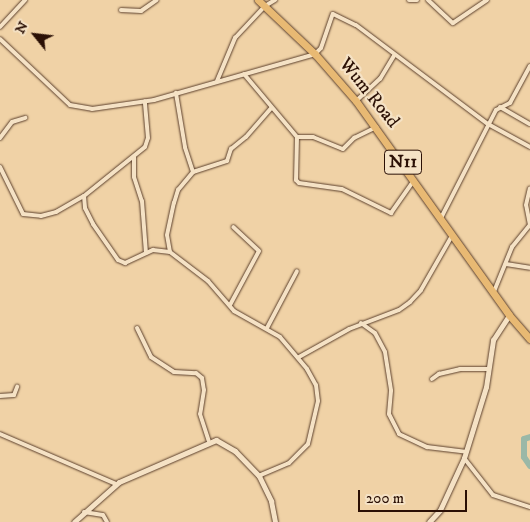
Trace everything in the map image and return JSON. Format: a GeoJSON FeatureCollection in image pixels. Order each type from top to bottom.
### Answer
{"type":"FeatureCollection","features":[{"type":"Feature","properties":{"kind":"highway","name":"Wum Road"},"geometry":{"type":"LineString","coordinates":[[258,0],[315,54],[377,127],[508,315],[530,339]]}},
{"type":"Feature","properties":{"kind":"street"},"geometry":{"type":"LineString","coordinates":[[0,27],[25,0]]}},
{"type":"Feature","properties":{"kind":"street"},"geometry":{"type":"LineString","coordinates":[[120,10],[141,11],[156,0]]}},
{"type":"Feature","properties":{"kind":"street"},"geometry":{"type":"LineString","coordinates":[[217,81],[235,38],[265,6],[275,0]]}},
{"type":"Feature","properties":{"kind":"street"},"geometry":{"type":"LineString","coordinates":[[409,0],[417,0]]}},
{"type":"Feature","properties":{"kind":"street"},"geometry":{"type":"LineString","coordinates":[[428,0],[453,23],[487,0]]}},
{"type":"Feature","properties":{"kind":"street"},"geometry":{"type":"LineString","coordinates":[[0,39],[74,108],[92,109],[144,101],[315,54],[321,48],[332,14],[356,25],[394,56],[488,124],[530,147]]}},
{"type":"Feature","properties":{"kind":"street"},"geometry":{"type":"LineString","coordinates":[[356,101],[380,79],[394,56]]}},
{"type":"Feature","properties":{"kind":"street"},"geometry":{"type":"LineString","coordinates":[[441,218],[488,124],[500,107],[510,103],[530,66]]}},
{"type":"Feature","properties":{"kind":"street"},"geometry":{"type":"LineString","coordinates":[[244,74],[297,137],[296,180],[299,183],[342,189],[390,213],[403,191],[415,180]]}},
{"type":"Feature","properties":{"kind":"street"},"geometry":{"type":"LineString","coordinates":[[176,93],[185,147],[193,172]]}},
{"type":"Feature","properties":{"kind":"street"},"geometry":{"type":"LineString","coordinates":[[0,167],[23,214],[46,215],[84,196],[145,148],[148,138],[144,101]]}},
{"type":"Feature","properties":{"kind":"street"},"geometry":{"type":"LineString","coordinates":[[500,107],[530,124]]}},
{"type":"Feature","properties":{"kind":"street"},"geometry":{"type":"LineString","coordinates":[[170,252],[167,235],[178,190],[193,172],[228,160],[230,149],[246,137],[271,108]]}},
{"type":"Feature","properties":{"kind":"street"},"geometry":{"type":"LineString","coordinates":[[0,138],[12,122],[25,118]]}},
{"type":"Feature","properties":{"kind":"street"},"geometry":{"type":"LineString","coordinates":[[297,137],[313,137],[343,149],[354,138],[377,127]]}},
{"type":"Feature","properties":{"kind":"street"},"geometry":{"type":"LineString","coordinates":[[134,157],[148,252]]}},
{"type":"Feature","properties":{"kind":"street"},"geometry":{"type":"LineString","coordinates":[[493,294],[512,247],[530,225],[526,205],[530,188]]}},
{"type":"Feature","properties":{"kind":"street"},"geometry":{"type":"LineString","coordinates":[[84,196],[85,208],[93,224],[118,260],[126,263],[148,252],[170,252],[208,280],[230,306],[267,328],[299,357],[316,385],[313,429],[308,444],[295,458],[259,476]]}},
{"type":"Feature","properties":{"kind":"street"},"geometry":{"type":"LineString","coordinates":[[230,306],[259,252],[233,228]]}},
{"type":"Feature","properties":{"kind":"street"},"geometry":{"type":"LineString","coordinates":[[299,357],[361,323],[399,310],[416,296],[453,234]]}},
{"type":"Feature","properties":{"kind":"street"},"geometry":{"type":"LineString","coordinates":[[506,264],[530,268]]}},
{"type":"Feature","properties":{"kind":"street"},"geometry":{"type":"LineString","coordinates":[[267,328],[297,271]]}},
{"type":"Feature","properties":{"kind":"street"},"geometry":{"type":"LineString","coordinates":[[429,522],[440,510],[464,455],[481,409],[493,340],[508,315]]}},
{"type":"Feature","properties":{"kind":"street"},"geometry":{"type":"LineString","coordinates":[[361,323],[374,333],[385,352],[391,391],[389,414],[399,434],[408,441],[464,455],[493,495],[530,507]]}},
{"type":"Feature","properties":{"kind":"street"},"geometry":{"type":"LineString","coordinates":[[137,328],[151,358],[174,372],[196,373],[202,378],[204,390],[200,414],[209,441]]}},
{"type":"Feature","properties":{"kind":"street"},"geometry":{"type":"LineString","coordinates":[[432,379],[439,374],[460,369],[489,369]]}},
{"type":"Feature","properties":{"kind":"street"},"geometry":{"type":"LineString","coordinates":[[0,396],[14,396],[17,387]]}},
{"type":"Feature","properties":{"kind":"street"},"geometry":{"type":"LineString","coordinates":[[0,434],[116,484]]}},
{"type":"Feature","properties":{"kind":"street"},"geometry":{"type":"LineString","coordinates":[[74,522],[116,484],[209,441],[222,442],[235,451],[259,476],[270,501],[275,522]]}},
{"type":"Feature","properties":{"kind":"street"},"geometry":{"type":"LineString","coordinates":[[84,512],[103,515],[107,522]]}},
{"type":"Feature","properties":{"kind":"waterway"},"geometry":{"type":"LineString","coordinates":[[530,437],[524,439],[524,457],[530,466]]}}]}
